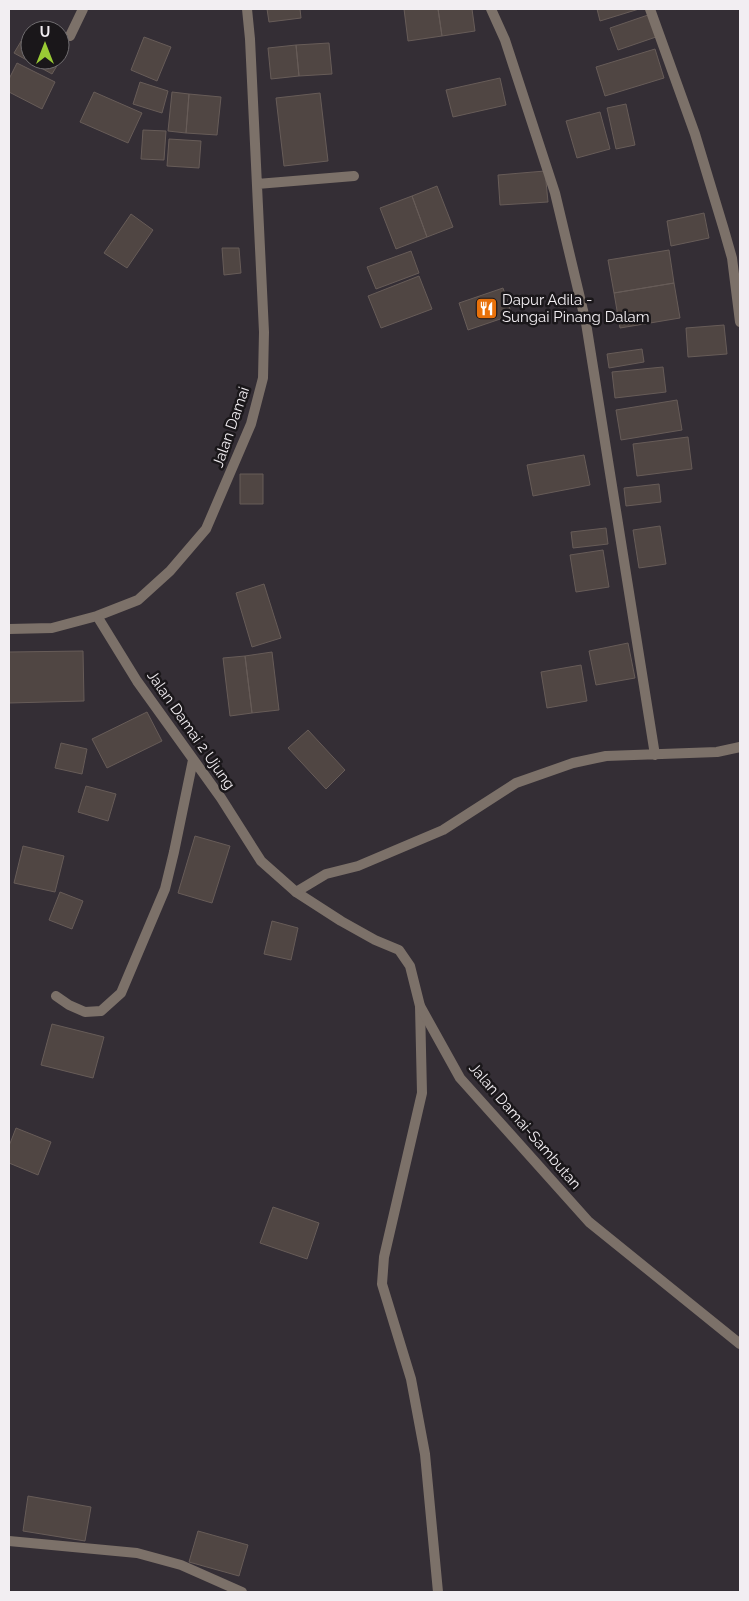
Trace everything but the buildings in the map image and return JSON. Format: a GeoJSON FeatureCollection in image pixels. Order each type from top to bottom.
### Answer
{"type":"FeatureCollection","features":[{"type":"Feature","properties":{"kind":"street"},"geometry":{"type":"LineString","coordinates":[[70,36],[83,9]]}},
{"type":"Feature","properties":{"kind":"street","name":"Jalan Damai"},"geometry":{"type":"LineString","coordinates":[[9,629],[52,628],[97,616],[138,600],[170,571],[206,529],[251,424],[263,378],[264,351],[250,39],[247,9]]}},
{"type":"Feature","properties":{"kind":"street"},"geometry":{"type":"LineString","coordinates":[[491,9],[505,40],[555,193],[586,323],[655,755]]}},
{"type":"Feature","properties":{"kind":"street"},"geometry":{"type":"LineString","coordinates":[[650,9],[695,134],[732,258],[740,322]]}},
{"type":"Feature","properties":{"kind":"street"},"geometry":{"type":"LineString","coordinates":[[257,184],[354,176]]}},
{"type":"Feature","properties":{"kind":"street","name":"Jalan Damai 2 Ujung"},"geometry":{"type":"LineString","coordinates":[[97,616],[137,681],[262,861],[296,892]]}},
{"type":"Feature","properties":{"kind":"street"},"geometry":{"type":"LineString","coordinates":[[296,892],[326,874],[358,866],[443,830],[516,783],[573,763],[606,756],[717,752],[740,747]]}},
{"type":"Feature","properties":{"kind":"street"},"geometry":{"type":"LineString","coordinates":[[56,996],[69,1005],[85,1012],[101,1011],[120,993],[165,889],[193,760]]}},
{"type":"Feature","properties":{"kind":"street","name":"Jalan Damai-Sambutan"},"geometry":{"type":"LineString","coordinates":[[296,892],[341,921],[399,950],[410,966],[420,1006],[460,1078],[589,1222],[740,1344]]}},
{"type":"Feature","properties":{"kind":"street"},"geometry":{"type":"LineString","coordinates":[[420,1006],[422,1093],[384,1257],[382,1284],[411,1379],[425,1454],[438,1592]]}},
{"type":"Feature","properties":{"kind":"street"},"geometry":{"type":"LineString","coordinates":[[9,1541],[137,1553],[181,1565],[242,1592]]}},
{"type":"Feature","properties":{"kind":"place","name":"Dapur Adila - Sungai Pinang Dalam"},"geometry":{"type":"Point","coordinates":[486,309]}}]}
